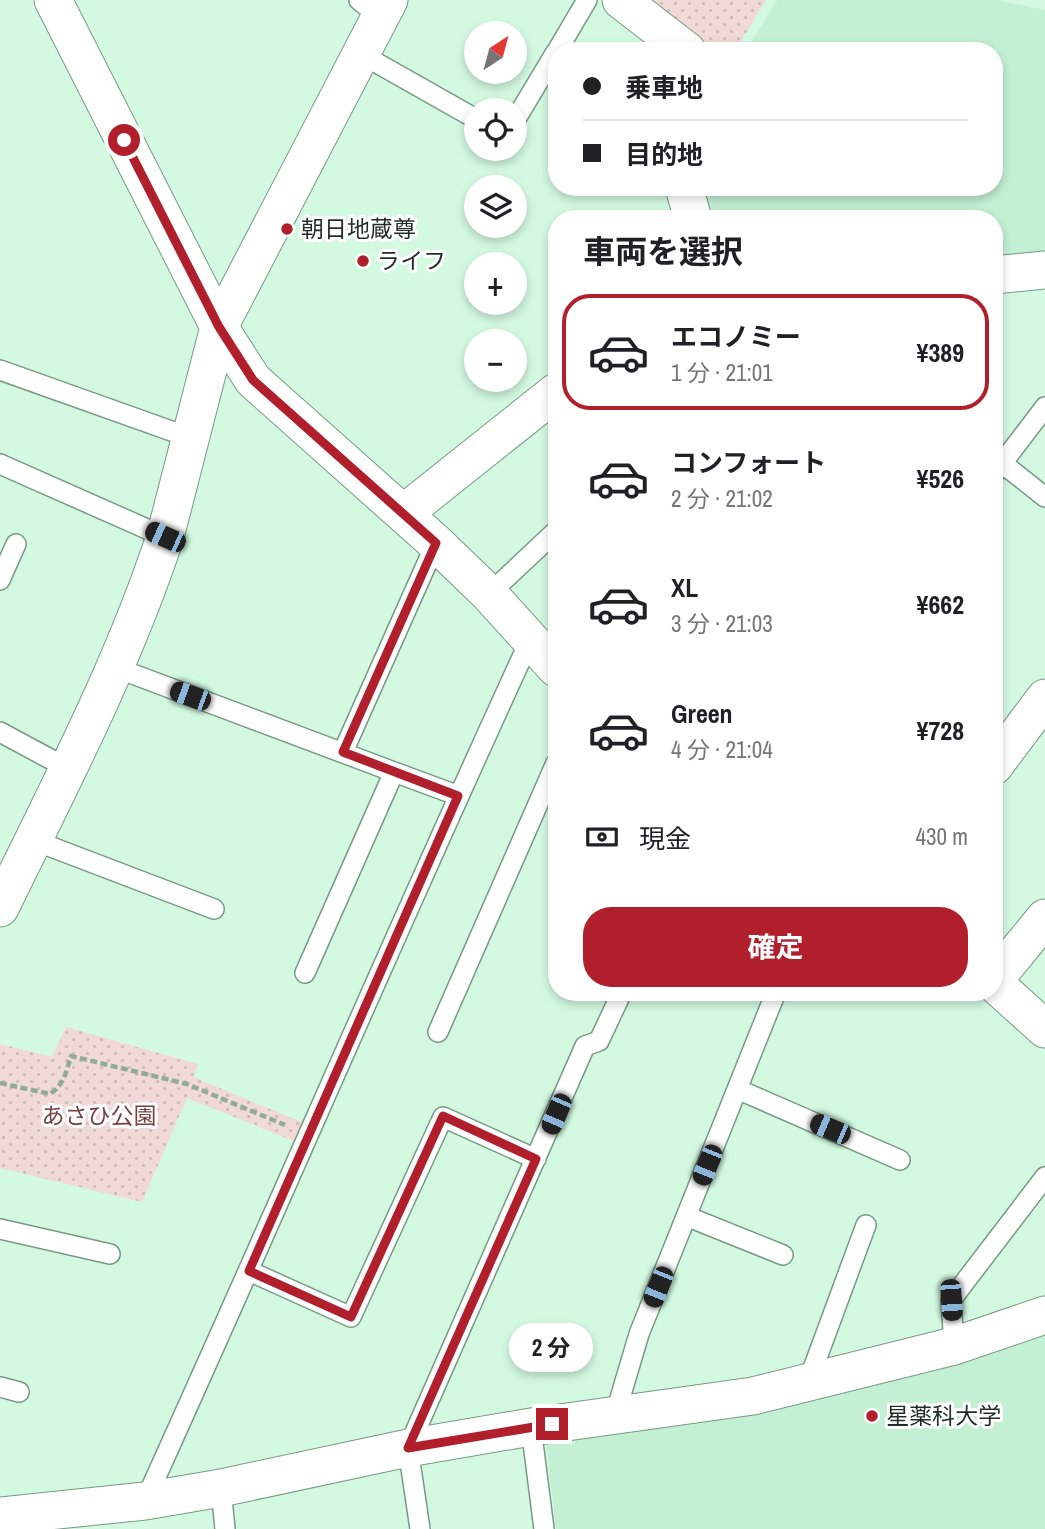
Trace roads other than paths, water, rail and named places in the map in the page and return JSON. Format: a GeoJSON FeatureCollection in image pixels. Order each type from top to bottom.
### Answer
{"type":"FeatureCollection","features":[{"type":"Feature","properties":{"kind":"street"},"geometry":{"type":"LineString","coordinates":[[53,0],[219,327],[253,380],[436,543],[489,594],[548,659]]}},
{"type":"Feature","properties":{"kind":"street"},"geometry":{"type":"LineString","coordinates":[[621,0],[675,42]]}},
{"type":"Feature","properties":{"kind":"street"},"geometry":{"type":"LineString","coordinates":[[0,908],[114,667],[155,567],[219,327],[361,54],[376,6]]}},
{"type":"Feature","properties":{"kind":"street"},"geometry":{"type":"LineString","coordinates":[[1003,277],[1045,270]]}},
{"type":"Feature","properties":{"kind":"street"},"geometry":{"type":"LineString","coordinates":[[404,513],[548,399]]}},
{"type":"Feature","properties":{"kind":"street"},"geometry":{"type":"LineString","coordinates":[[1003,754],[1045,698]]}},
{"type":"Feature","properties":{"kind":"street"},"geometry":{"type":"LineString","coordinates":[[1003,970],[1045,918]]}},
{"type":"Feature","properties":{"kind":"street"},"geometry":{"type":"LineString","coordinates":[[1003,989],[1045,1029]]}},
{"type":"Feature","properties":{"kind":"street"},"geometry":{"type":"LineString","coordinates":[[5,1520],[221,1488],[408,1448],[531,1427],[753,1396],[954,1346],[1045,1315]]}},
{"type":"Feature","properties":{"kind":"lane"},"geometry":{"type":"LineString","coordinates":[[562,42],[587,0]]}},
{"type":"Feature","properties":{"kind":"lane"},"geometry":{"type":"LineString","coordinates":[[361,54],[464,112]]}},
{"type":"Feature","properties":{"kind":"lane"},"geometry":{"type":"LineString","coordinates":[[527,101],[548,66]]}},
{"type":"Feature","properties":{"kind":"lane"},"geometry":{"type":"LineString","coordinates":[[0,370],[191,438]]}},
{"type":"Feature","properties":{"kind":"lane"},"geometry":{"type":"LineString","coordinates":[[1003,462],[1045,407]]}},
{"type":"Feature","properties":{"kind":"lane"},"geometry":{"type":"LineString","coordinates":[[0,464],[165,537]]}},
{"type":"Feature","properties":{"kind":"lane"},"geometry":{"type":"LineString","coordinates":[[1003,471],[1045,497]]}},
{"type":"Feature","properties":{"kind":"lane"},"geometry":{"type":"LineString","coordinates":[[489,594],[548,539]]}},
{"type":"Feature","properties":{"kind":"lane"},"geometry":{"type":"LineString","coordinates":[[343,752],[436,543]]}},
{"type":"Feature","properties":{"kind":"lane"},"geometry":{"type":"LineString","coordinates":[[0,580],[16,544]]}},
{"type":"Feature","properties":{"kind":"lane"},"geometry":{"type":"LineString","coordinates":[[145,1501],[530,640]]}},
{"type":"Feature","properties":{"kind":"lane"},"geometry":{"type":"LineString","coordinates":[[114,667],[458,796]]}},
{"type":"Feature","properties":{"kind":"lane"},"geometry":{"type":"LineString","coordinates":[[0,732],[67,768]]}},
{"type":"Feature","properties":{"kind":"lane"},"geometry":{"type":"LineString","coordinates":[[305,974],[394,772]]}},
{"type":"Feature","properties":{"kind":"lane"},"geometry":{"type":"LineString","coordinates":[[438,1032],[548,781]]}},
{"type":"Feature","properties":{"kind":"lane"},"geometry":{"type":"LineString","coordinates":[[33,840],[214,909]]}},
{"type":"Feature","properties":{"kind":"lane"},"geometry":{"type":"LineString","coordinates":[[420,1529],[408,1448],[585,1046],[599,1041],[618,1001]]}},
{"type":"Feature","properties":{"kind":"lane"},"geometry":{"type":"LineString","coordinates":[[615,1415],[639,1334],[772,1001]]}},
{"type":"Feature","properties":{"kind":"lane"},"geometry":{"type":"LineString","coordinates":[[737,1089],[900,1160]]}},
{"type":"Feature","properties":{"kind":"lane"},"geometry":{"type":"LineString","coordinates":[[249,1271],[351,1317],[443,1116],[536,1159]]}},
{"type":"Feature","properties":{"kind":"lane"},"geometry":{"type":"LineString","coordinates":[[954,1346],[951,1300],[1045,1177]]}},
{"type":"Feature","properties":{"kind":"lane"},"geometry":{"type":"LineString","coordinates":[[686,1216],[783,1255]]}},
{"type":"Feature","properties":{"kind":"lane"},"geometry":{"type":"LineString","coordinates":[[808,1382],[866,1225]]}},
{"type":"Feature","properties":{"kind":"lane"},"geometry":{"type":"LineString","coordinates":[[0,1228],[110,1254]]}},
{"type":"Feature","properties":{"kind":"lane"},"geometry":{"type":"LineString","coordinates":[[531,1427],[544,1529]]}},
{"type":"Feature","properties":{"kind":"lane"},"geometry":{"type":"LineString","coordinates":[[221,1488],[225,1529]]}},
{"type":"Feature","properties":{"kind":"place","name":"朝日地蔵尊"},"geometry":{"type":"Point","coordinates":[287,229]}},
{"type":"Feature","properties":{"kind":"place","name":"ライフ"},"geometry":{"type":"Point","coordinates":[363,261]}},
{"type":"Feature","properties":{"kind":"place","name":"星薬科大学"},"geometry":{"type":"Point","coordinates":[872,1416]}},
{"type":"Feature","properties":{"kind":"park label","name":"あさひ公園"},"geometry":{"type":"Point","coordinates":[99,1116]}}]}
